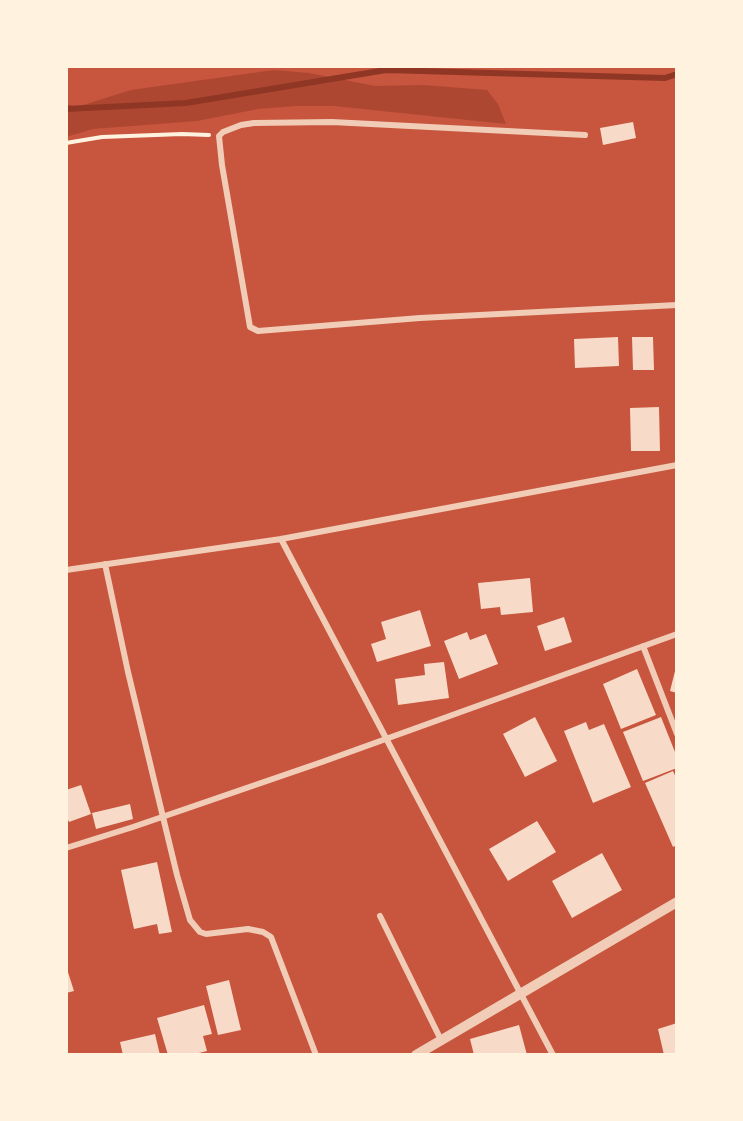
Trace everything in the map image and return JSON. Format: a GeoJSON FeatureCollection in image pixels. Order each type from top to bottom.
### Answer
{"type":"FeatureCollection","features":[{"type":"Feature","properties":{"kind":"street"},"geometry":{"type":"LineString","coordinates":[[585,135],[397,124],[291,122],[241,125],[223,132],[219,136],[222,165],[250,327],[258,331],[420,318],[677,305]]}},
{"type":"Feature","properties":{"kind":"street"},"geometry":{"type":"LineString","coordinates":[[66,570],[281,539],[677,465]]}},
{"type":"Feature","properties":{"kind":"street"},"geometry":{"type":"LineString","coordinates":[[281,539],[553,1055]]}},
{"type":"Feature","properties":{"kind":"street"},"geometry":{"type":"LineString","coordinates":[[105,564],[163,817],[183,898],[194,927],[206,934],[248,929],[263,932],[271,937],[316,1055]]}},
{"type":"Feature","properties":{"kind":"street"},"geometry":{"type":"LineString","coordinates":[[66,848],[163,817],[386,739],[677,634]]}},
{"type":"Feature","properties":{"kind":"street"},"geometry":{"type":"LineString","coordinates":[[643,646],[677,734]]}},
{"type":"Feature","properties":{"kind":"street"},"geometry":{"type":"LineString","coordinates":[[416,1055],[677,902]]}},
{"type":"Feature","properties":{"kind":"street"},"geometry":{"type":"LineString","coordinates":[[380,916],[441,1040]]}},
{"type":"Feature","properties":{"kind":"path"},"geometry":{"type":"LineString","coordinates":[[66,143],[86,139],[148,135],[219,136]]}},
{"type":"Feature","properties":{"kind":"shaded area"},"geometry":{"type":"Polygon","coordinates":[[[274,70],[309,73],[375,86],[423,85],[487,90],[498,104],[506,124],[334,106],[296,106],[258,109],[197,121],[93,129],[66,137],[66,104],[77,107],[131,90],[274,70]]]}},
{"type":"Feature","properties":{"kind":"building"},"geometry":{"type":"Polygon","coordinates":[[[633,122],[636,138],[603,145],[600,128],[633,122]]]}},
{"type":"Feature","properties":{"kind":"building"},"geometry":{"type":"Polygon","coordinates":[[[618,337],[619,366],[575,368],[574,339],[618,337]]]}},
{"type":"Feature","properties":{"kind":"building"},"geometry":{"type":"Polygon","coordinates":[[[632,337],[653,337],[654,370],[633,370],[632,337]]]}},
{"type":"Feature","properties":{"kind":"building"},"geometry":{"type":"Polygon","coordinates":[[[659,407],[660,451],[631,451],[630,408],[659,407]]]}},
{"type":"Feature","properties":{"kind":"building"},"geometry":{"type":"Polygon","coordinates":[[[530,578],[533,612],[501,615],[500,607],[481,609],[478,583],[530,578]]]}},
{"type":"Feature","properties":{"kind":"building"},"geometry":{"type":"Polygon","coordinates":[[[420,610],[431,646],[377,662],[371,644],[386,639],[381,622],[420,610]]]}},
{"type":"Feature","properties":{"kind":"building"},"geometry":{"type":"Polygon","coordinates":[[[564,617],[572,642],[545,651],[537,626],[564,617]]]}},
{"type":"Feature","properties":{"kind":"building"},"geometry":{"type":"Polygon","coordinates":[[[467,632],[470,640],[486,634],[498,664],[459,679],[444,641],[467,632]]]}},
{"type":"Feature","properties":{"kind":"building"},"geometry":{"type":"Polygon","coordinates":[[[444,662],[449,698],[398,705],[395,679],[425,675],[424,664],[444,662]]]}},
{"type":"Feature","properties":{"kind":"building"},"geometry":{"type":"Polygon","coordinates":[[[677,667],[677,693],[670,691],[677,667]]]}},
{"type":"Feature","properties":{"kind":"building"},"geometry":{"type":"Polygon","coordinates":[[[637,669],[656,715],[621,729],[603,684],[637,669]]]}},
{"type":"Feature","properties":{"kind":"building"},"geometry":{"type":"Polygon","coordinates":[[[535,717],[557,761],[525,777],[503,734],[535,717]]]}},
{"type":"Feature","properties":{"kind":"building"},"geometry":{"type":"Polygon","coordinates":[[[661,717],[677,757],[677,768],[643,781],[623,732],[661,717]]]}},
{"type":"Feature","properties":{"kind":"building"},"geometry":{"type":"Polygon","coordinates":[[[586,722],[589,730],[604,724],[631,787],[593,803],[564,731],[586,722]]]}},
{"type":"Feature","properties":{"kind":"building"},"geometry":{"type":"Polygon","coordinates":[[[673,771],[677,780],[677,845],[673,847],[645,783],[673,771]]]}},
{"type":"Feature","properties":{"kind":"building"},"geometry":{"type":"Polygon","coordinates":[[[81,785],[91,814],[69,822],[66,815],[66,790],[81,785]]]}},
{"type":"Feature","properties":{"kind":"building"},"geometry":{"type":"Polygon","coordinates":[[[130,804],[133,819],[96,829],[92,813],[130,804]]]}},
{"type":"Feature","properties":{"kind":"building"},"geometry":{"type":"Polygon","coordinates":[[[537,821],[556,852],[508,881],[489,849],[537,821]]]}},
{"type":"Feature","properties":{"kind":"building"},"geometry":{"type":"Polygon","coordinates":[[[602,853],[622,890],[572,918],[552,881],[602,853]]]}},
{"type":"Feature","properties":{"kind":"building"},"geometry":{"type":"Polygon","coordinates":[[[157,862],[172,932],[159,934],[157,924],[134,929],[121,870],[157,862]]]}},
{"type":"Feature","properties":{"kind":"building"},"geometry":{"type":"Polygon","coordinates":[[[66,966],[74,991],[66,993],[66,966]]]}},
{"type":"Feature","properties":{"kind":"building"},"geometry":{"type":"Polygon","coordinates":[[[229,980],[241,1030],[218,1035],[206,986],[229,980]]]}},
{"type":"Feature","properties":{"kind":"building"},"geometry":{"type":"Polygon","coordinates":[[[204,1005],[212,1034],[203,1036],[207,1051],[191,1055],[168,1055],[157,1018],[204,1005]]]}},
{"type":"Feature","properties":{"kind":"building"},"geometry":{"type":"Polygon","coordinates":[[[677,1023],[677,1055],[664,1055],[658,1029],[677,1023]]]}},
{"type":"Feature","properties":{"kind":"building"},"geometry":{"type":"Polygon","coordinates":[[[519,1025],[527,1055],[474,1055],[470,1039],[519,1025]]]}},
{"type":"Feature","properties":{"kind":"building"},"geometry":{"type":"Polygon","coordinates":[[[155,1034],[160,1055],[123,1055],[120,1042],[155,1034]]]}},
{"type":"Feature","properties":{"kind":"waterway"},"geometry":{"type":"LineString","coordinates":[[66,109],[186,103],[386,70],[665,78],[677,74]]}}]}
